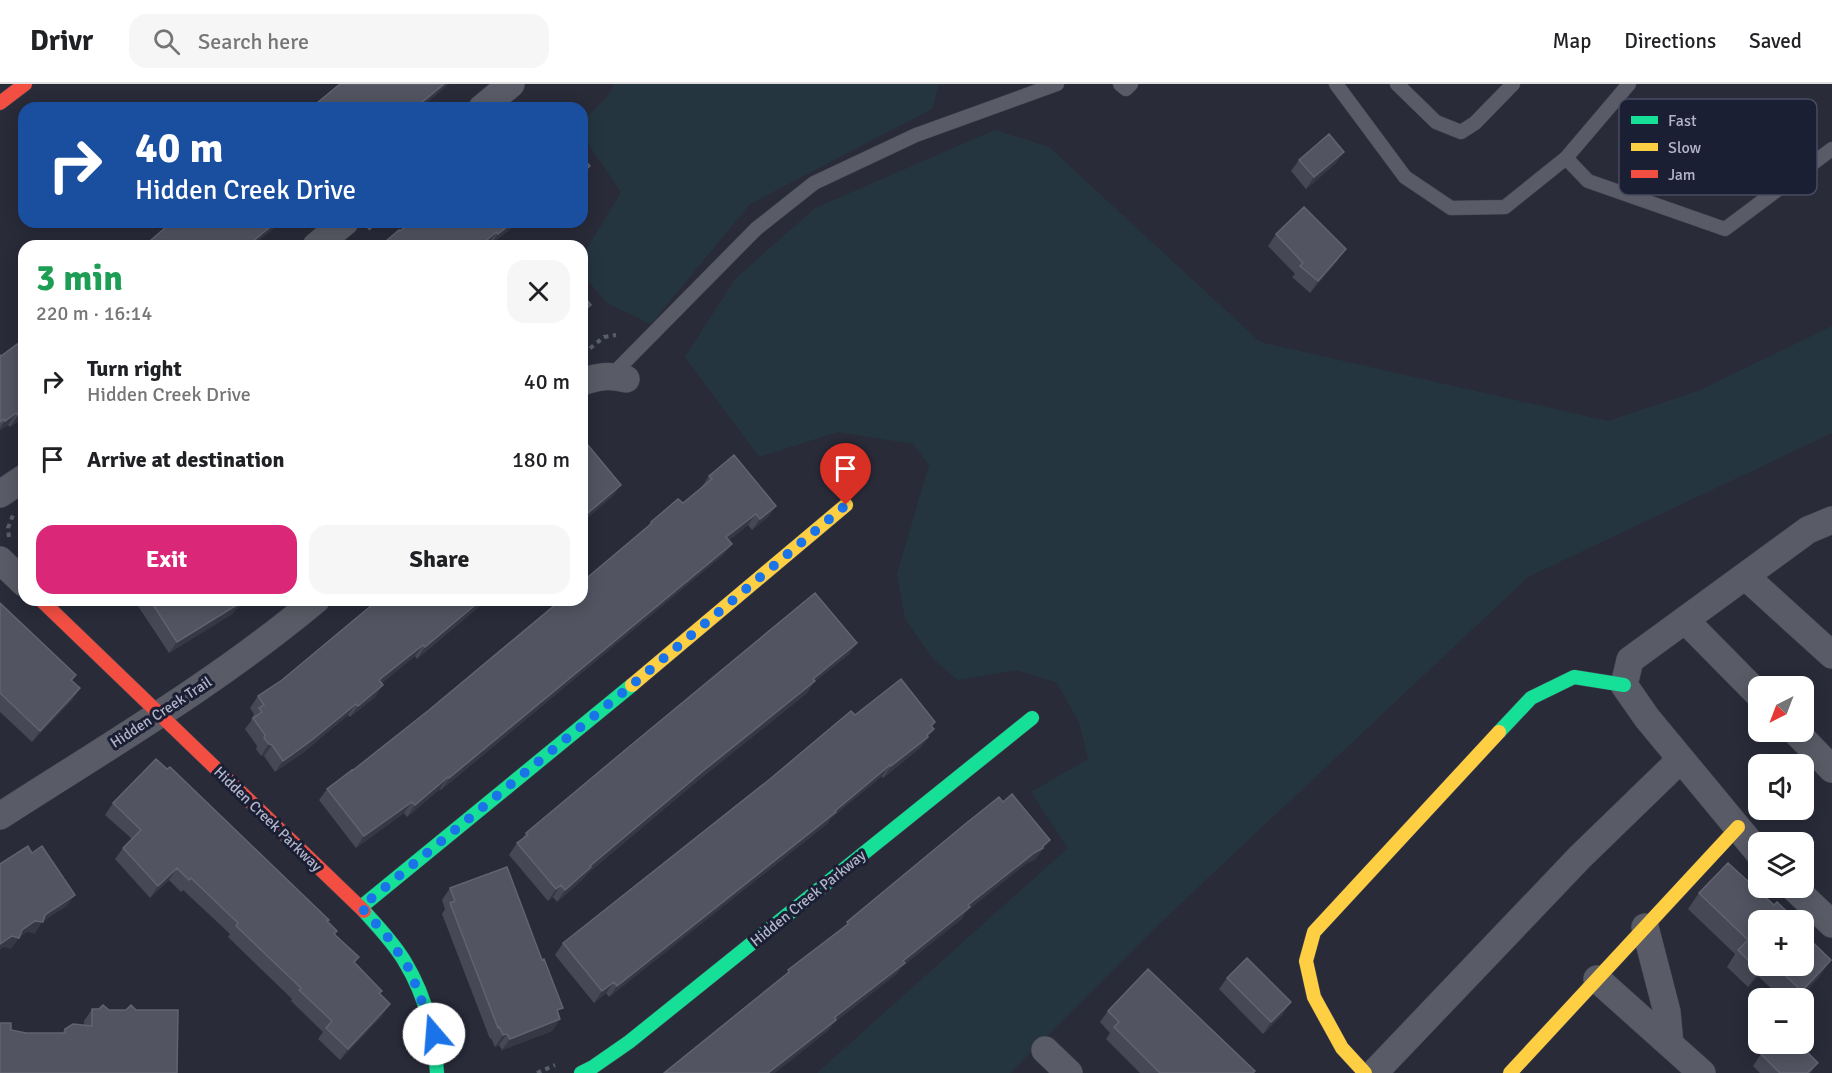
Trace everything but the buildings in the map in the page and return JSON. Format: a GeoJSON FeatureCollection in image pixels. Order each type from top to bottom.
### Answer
{"type":"FeatureCollection","features":[{"type":"Feature","properties":{"kind":"main road"},"geometry":{"type":"LineString","coordinates":[[0,103],[25,84]]}},
{"type":"Feature","properties":{"kind":"main road"},"geometry":{"type":"LineString","coordinates":[[361,907],[846,505]]}},
{"type":"Feature","properties":{"kind":"main road","name":"Hidden Creek Parkway"},"geometry":{"type":"LineString","coordinates":[[47,606],[361,907],[387,936],[410,970],[434,1034],[437,1073]]}},
{"type":"Feature","properties":{"kind":"main road"},"geometry":{"type":"LineString","coordinates":[[1365,1073],[1342,1048],[1314,997],[1306,961],[1314,932],[1531,698],[1574,677],[1624,685]]}},
{"type":"Feature","properties":{"kind":"main road","name":"Hidden Creek Parkway"},"geometry":{"type":"LineString","coordinates":[[581,1073],[629,1042],[1032,718]]}},
{"type":"Feature","properties":{"kind":"main road"},"geometry":{"type":"LineString","coordinates":[[1510,1073],[1738,827]]}},
{"type":"Feature","properties":{"kind":"street"},"geometry":{"type":"LineString","coordinates":[[489,102],[511,84]]}},
{"type":"Feature","properties":{"kind":"street"},"geometry":{"type":"LineString","coordinates":[[323,240],[338,228]]}},
{"type":"Feature","properties":{"kind":"street"},"geometry":{"type":"LineString","coordinates":[[588,380],[596,377],[619,377]]}},
{"type":"Feature","properties":{"kind":"street"},"geometry":{"type":"LineString","coordinates":[[8,502],[18,487]]}},
{"type":"Feature","properties":{"kind":"street"},"geometry":{"type":"LineString","coordinates":[[1748,840],[1647,718],[1624,685],[1630,660],[1808,530],[1832,520]]}},
{"type":"Feature","properties":{"kind":"street"},"geometry":{"type":"LineString","coordinates":[[7,553],[18,572]]}},
{"type":"Feature","properties":{"kind":"street"},"geometry":{"type":"LineString","coordinates":[[1745,576],[1832,655]]}},
{"type":"Feature","properties":{"kind":"street","name":"Hidden Creek Trail"},"geometry":{"type":"LineString","coordinates":[[0,816],[242,660],[309,606]]}},
{"type":"Feature","properties":{"kind":"street"},"geometry":{"type":"LineString","coordinates":[[1685,620],[1748,684]]}},
{"type":"Feature","properties":{"kind":"street"},"geometry":{"type":"LineString","coordinates":[[1806,742],[1832,769]]}},
{"type":"Feature","properties":{"kind":"street"},"geometry":{"type":"LineString","coordinates":[[1374,1073],[1580,857],[1681,759]]}},
{"type":"Feature","properties":{"kind":"street"},"geometry":{"type":"LineString","coordinates":[[1805,898],[1832,924]]}},
{"type":"Feature","properties":{"kind":"street"},"geometry":{"type":"LineString","coordinates":[[1645,927],[1667,1012],[1671,1044]]}},
{"type":"Feature","properties":{"kind":"street"},"geometry":{"type":"LineString","coordinates":[[1597,979],[1702,1073]]}},
{"type":"Feature","properties":{"kind":"street"},"geometry":{"type":"LineString","coordinates":[[1046,1050],[1069,1073]]}},
{"type":"Feature","properties":{"kind":"lane"},"geometry":{"type":"LineString","coordinates":[[619,377],[756,229],[814,183],[916,135],[1057,84]]}},
{"type":"Feature","properties":{"kind":"lane"},"geometry":{"type":"LineString","coordinates":[[1120,84],[1126,89],[1131,84]]}},
{"type":"Feature","properties":{"kind":"lane"},"geometry":{"type":"LineString","coordinates":[[1336,84],[1405,177],[1451,208],[1505,207],[1566,158],[1629,84]]}},
{"type":"Feature","properties":{"kind":"lane"},"geometry":{"type":"LineString","coordinates":[[1397,84],[1436,122],[1461,132],[1475,123],[1513,84]]}},
{"type":"Feature","properties":{"kind":"lane"},"geometry":{"type":"LineString","coordinates":[[1817,159],[1832,148]]}},
{"type":"Feature","properties":{"kind":"lane"},"geometry":{"type":"LineString","coordinates":[[1566,158],[1588,181],[1619,192]]}},
{"type":"Feature","properties":{"kind":"lane"},"geometry":{"type":"LineString","coordinates":[[1627,195],[1725,230],[1771,195]]}},
{"type":"Feature","properties":{"kind":"path"},"geometry":{"type":"LineString","coordinates":[[588,349],[604,337],[616,335]]}},
{"type":"Feature","properties":{"kind":"path"},"geometry":{"type":"LineString","coordinates":[[7,553],[8,528],[11,519],[8,502]]}},
{"type":"Feature","properties":{"kind":"shaded area"},"geometry":{"type":"Polygon","coordinates":[[[614,84],[939,84],[932,109],[750,204],[651,324],[607,303],[588,281],[588,247],[621,192],[588,144],[588,116],[607,97],[614,84]]]}},
{"type":"Feature","properties":{"kind":"shaded area"},"geometry":{"type":"Polygon","coordinates":[[[995,130],[1049,147],[1260,342],[1608,421],[1698,391],[1832,326],[1832,433],[1528,577],[1158,925],[1010,1073],[817,1073],[1068,848],[1031,792],[1088,759],[1079,722],[1056,682],[1015,670],[958,680],[934,660],[905,619],[897,574],[929,465],[913,444],[838,432],[759,457],[685,357],[735,279],[815,208],[995,130]]]}},
{"type":"Feature","properties":{"kind":"traffic: fast"},"geometry":{"type":"LineString","coordinates":[[1499,732],[1531,698],[1574,677],[1624,685]]}},
{"type":"Feature","properties":{"kind":"traffic: fast"},"geometry":{"type":"LineString","coordinates":[[361,907],[632,685]]}},
{"type":"Feature","properties":{"kind":"traffic: fast"},"geometry":{"type":"LineString","coordinates":[[581,1073],[629,1042],[1032,718]]}},
{"type":"Feature","properties":{"kind":"traffic: fast"},"geometry":{"type":"LineString","coordinates":[[364,911],[396,948],[418,988],[431,1030],[437,1073]]}},
{"type":"Feature","properties":{"kind":"traffic: slow"},"geometry":{"type":"LineString","coordinates":[[632,685],[846,505]]}},
{"type":"Feature","properties":{"kind":"traffic: slow"},"geometry":{"type":"LineString","coordinates":[[1365,1073],[1342,1048],[1314,997],[1306,961],[1314,932],[1499,732]]}},
{"type":"Feature","properties":{"kind":"traffic: slow"},"geometry":{"type":"LineString","coordinates":[[1510,1073],[1738,827]]}},
{"type":"Feature","properties":{"kind":"traffic: jam"},"geometry":{"type":"LineString","coordinates":[[0,103],[25,84]]}},
{"type":"Feature","properties":{"kind":"traffic: jam"},"geometry":{"type":"LineString","coordinates":[[47,606],[364,911]]}},
{"type":"Feature","properties":{"kind":"route"},"geometry":{"type":"LineString","coordinates":[[434,1034],[410,970],[387,936],[361,907],[633,684],[846,505]]}}]}
